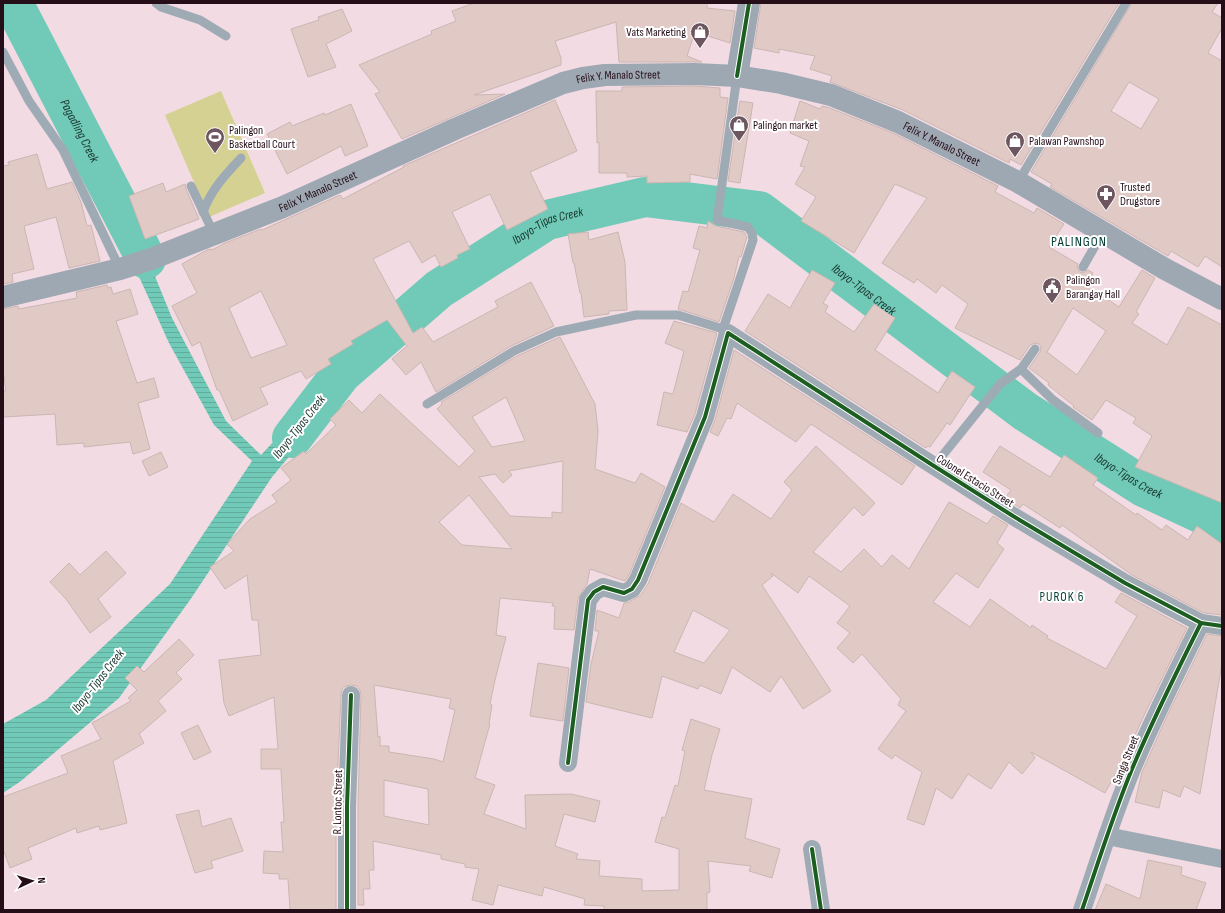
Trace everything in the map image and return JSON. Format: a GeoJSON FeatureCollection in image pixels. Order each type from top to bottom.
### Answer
{"type":"FeatureCollection","features":[{"type":"Feature","properties":{"kind":"main road"},"geometry":{"type":"LineString","coordinates":[[737,76],[749,3]]}},
{"type":"Feature","properties":{"kind":"main road","name":"Felix Y. Manalo Street"},"geometry":{"type":"LineString","coordinates":[[3,297],[120,269],[151,259],[283,208],[455,129],[563,83],[605,75],[695,74],[737,76],[781,83],[831,96],[898,122],[1018,182],[1165,269],[1222,299]]}},
{"type":"Feature","properties":{"kind":"street","name":"Colonel Estacio Street"},"geometry":{"type":"LineString","coordinates":[[725,331],[1013,516],[1125,583],[1201,623],[1222,626]]}},
{"type":"Feature","properties":{"kind":"street"},"geometry":{"type":"LineString","coordinates":[[568,763],[588,600],[594,592],[603,587],[624,593],[632,589],[638,580],[705,417],[725,331]]}},
{"type":"Feature","properties":{"kind":"street","name":"Sanga Street"},"geometry":{"type":"LineString","coordinates":[[1082,910],[1107,836],[1132,770],[1161,703],[1201,623]]}},
{"type":"Feature","properties":{"kind":"street","name":"R. Lontoc Street"},"geometry":{"type":"LineString","coordinates":[[347,910],[347,806],[351,695]]}},
{"type":"Feature","properties":{"kind":"street"},"geometry":{"type":"LineString","coordinates":[[1107,836],[1222,859]]}},
{"type":"Feature","properties":{"kind":"street"},"geometry":{"type":"LineString","coordinates":[[812,849],[821,910]]}},
{"type":"Feature","properties":{"kind":"lane"},"geometry":{"type":"LineString","coordinates":[[156,3],[161,7],[200,20],[226,36]]}},
{"type":"Feature","properties":{"kind":"lane"},"geometry":{"type":"LineString","coordinates":[[1018,182],[1126,3]]}},
{"type":"Feature","properties":{"kind":"lane"},"geometry":{"type":"LineString","coordinates":[[3,52],[29,101],[63,150],[120,269]]}},
{"type":"Feature","properties":{"kind":"lane"},"geometry":{"type":"LineString","coordinates":[[427,404],[514,351],[556,332],[636,315],[678,315],[725,331],[753,240],[752,233],[748,227],[717,220],[737,76]]}},
{"type":"Feature","properties":{"kind":"lane"},"geometry":{"type":"LineString","coordinates":[[204,212],[208,198],[241,158]]}},
{"type":"Feature","properties":{"kind":"lane"},"geometry":{"type":"LineString","coordinates":[[191,186],[214,234]]}},
{"type":"Feature","properties":{"kind":"lane"},"geometry":{"type":"LineString","coordinates":[[1083,267],[1103,232]]}},
{"type":"Feature","properties":{"kind":"lane"},"geometry":{"type":"LineString","coordinates":[[934,466],[1000,384],[1021,370],[1035,349]]}},
{"type":"Feature","properties":{"kind":"lane"},"geometry":{"type":"LineString","coordinates":[[1021,370],[1053,400],[1098,433]]}},
{"type":"Feature","properties":{"kind":"shaded area","name":"Palingon Basketball Court"},"geometry":{"type":"Polygon","coordinates":[[[221,91],[265,193],[209,217],[165,115],[221,91]]]}},
{"type":"Feature","properties":{"kind":"water"},"geometry":{"type":"Polygon","coordinates":[[[150,264],[172,318],[226,421],[261,455],[321,391],[334,403],[272,477],[190,600],[119,698],[21,781],[3,793],[3,724],[46,700],[170,584],[252,461],[214,425],[169,343],[136,270],[150,264]]]}},
{"type":"Feature","properties":{"kind":"building"},"geometry":{"type":"Polygon","coordinates":[[[474,3],[707,3],[707,8],[735,11],[730,43],[695,32],[687,56],[702,62],[619,62],[616,22],[555,41],[561,58],[561,65],[474,95],[505,94],[402,139],[375,94],[380,92],[359,65],[432,34],[431,31],[456,21],[452,11],[474,3]]]}},
{"type":"Feature","properties":{"kind":"building"},"geometry":{"type":"Polygon","coordinates":[[[761,3],[1119,3],[1021,165],[1010,159],[1009,163],[903,110],[830,82],[832,76],[810,69],[815,56],[779,49],[779,53],[754,48],[761,3]]]}},
{"type":"Feature","properties":{"kind":"building"},"geometry":{"type":"Polygon","coordinates":[[[1132,3],[1218,3],[1212,12],[1222,18],[1222,28],[1208,53],[1222,61],[1222,267],[1205,256],[1198,267],[1171,251],[1168,256],[1050,187],[1052,184],[1031,172],[1132,3]],[[1129,82],[1111,111],[1141,129],[1159,99],[1129,82]]]}},
{"type":"Feature","properties":{"kind":"building"},"geometry":{"type":"Polygon","coordinates":[[[342,9],[352,31],[326,44],[336,67],[308,77],[291,29],[319,20],[318,17],[342,9]]]}},
{"type":"Feature","properties":{"kind":"building"},"geometry":{"type":"Polygon","coordinates":[[[695,86],[720,88],[720,97],[728,98],[717,179],[690,174],[690,182],[647,183],[647,176],[627,177],[627,173],[599,173],[596,91],[622,91],[622,87],[695,86]]]}},
{"type":"Feature","properties":{"kind":"building"},"geometry":{"type":"Polygon","coordinates":[[[555,100],[577,151],[530,172],[548,209],[507,230],[490,194],[452,212],[470,249],[457,255],[458,258],[441,267],[435,255],[422,263],[409,241],[373,259],[413,333],[422,327],[433,342],[498,307],[495,301],[531,282],[554,326],[511,346],[436,392],[421,362],[406,375],[392,359],[407,346],[387,320],[351,341],[353,344],[328,359],[331,364],[306,379],[301,371],[260,388],[268,404],[233,421],[219,390],[217,390],[200,342],[192,346],[172,306],[197,293],[182,264],[207,250],[212,250],[225,243],[261,229],[262,230],[340,195],[343,199],[404,167],[403,166],[555,100]],[[261,291],[229,308],[251,358],[287,345],[261,291]]]}},
{"type":"Feature","properties":{"kind":"building","name":"Palingon market"},"geometry":{"type":"Polygon","coordinates":[[[740,101],[753,103],[740,183],[728,181],[740,101]]]}},
{"type":"Feature","properties":{"kind":"building"},"geometry":{"type":"Polygon","coordinates":[[[800,101],[820,109],[822,106],[827,107],[893,133],[998,186],[995,192],[1034,213],[1037,208],[1064,224],[1049,247],[1078,264],[1077,267],[1080,272],[1083,273],[1088,270],[1093,273],[1086,285],[1119,307],[1142,270],[1155,278],[1136,312],[1139,314],[1132,323],[1167,345],[1188,307],[1222,325],[1222,503],[1135,467],[1152,436],[1133,423],[1136,418],[1106,400],[1092,420],[1073,407],[1074,406],[1048,385],[1049,383],[1029,368],[1040,352],[1041,347],[1039,344],[1035,343],[1030,345],[1020,360],[955,328],[968,304],[942,285],[936,293],[917,279],[914,283],[882,263],[927,198],[895,184],[854,253],[801,221],[816,197],[795,184],[805,167],[800,166],[809,141],[790,133],[800,101]],[[1073,308],[1047,352],[1077,375],[1106,331],[1073,308]]]}},
{"type":"Feature","properties":{"kind":"building"},"geometry":{"type":"Polygon","coordinates":[[[351,104],[368,146],[345,156],[341,146],[287,174],[267,134],[290,122],[292,126],[324,113],[325,115],[351,104]]]}},
{"type":"Feature","properties":{"kind":"building"},"geometry":{"type":"Polygon","coordinates":[[[37,154],[47,189],[72,182],[81,202],[87,226],[91,225],[100,261],[69,268],[56,217],[24,226],[34,269],[12,274],[13,282],[3,284],[3,166],[9,165],[8,162],[37,154]]]}},
{"type":"Feature","properties":{"kind":"building"},"geometry":{"type":"Polygon","coordinates":[[[163,183],[166,192],[185,184],[199,219],[145,239],[129,196],[163,183]]]}},
{"type":"Feature","properties":{"kind":"building"},"geometry":{"type":"Polygon","coordinates":[[[708,221],[716,226],[744,232],[747,237],[741,257],[739,256],[734,278],[719,322],[678,309],[683,291],[688,292],[700,250],[693,248],[699,226],[707,228],[708,221]]]}},
{"type":"Feature","properties":{"kind":"building"},"geometry":{"type":"Polygon","coordinates":[[[588,232],[589,240],[618,232],[625,262],[627,310],[609,311],[609,314],[584,317],[581,293],[573,263],[568,234],[588,232]]]}},
{"type":"Feature","properties":{"kind":"building"},"geometry":{"type":"Polygon","coordinates":[[[812,270],[835,283],[823,303],[828,306],[825,312],[854,332],[874,304],[895,318],[875,350],[938,393],[952,371],[975,387],[950,425],[947,423],[930,447],[928,446],[926,448],[745,331],[768,294],[790,308],[812,270]]]}},
{"type":"Feature","properties":{"kind":"building"},"geometry":{"type":"Polygon","coordinates":[[[107,285],[108,288],[111,287],[113,294],[130,289],[138,314],[116,321],[137,383],[154,378],[159,397],[138,403],[150,449],[133,454],[130,442],[84,447],[84,443],[57,445],[55,414],[3,417],[3,391],[6,391],[3,370],[3,309],[18,306],[19,309],[77,298],[76,292],[107,285]]]}},
{"type":"Feature","properties":{"kind":"building"},"geometry":{"type":"Polygon","coordinates":[[[674,321],[717,333],[695,414],[687,432],[657,425],[664,392],[673,394],[684,351],[665,343],[674,321]]]}},
{"type":"Feature","properties":{"kind":"building"},"geometry":{"type":"Polygon","coordinates":[[[560,337],[595,404],[598,431],[595,469],[635,483],[641,473],[665,487],[629,575],[625,581],[590,569],[587,584],[578,598],[574,630],[554,629],[555,606],[552,606],[553,603],[500,598],[496,635],[506,637],[490,704],[492,705],[490,724],[475,778],[495,785],[484,814],[526,829],[525,795],[571,794],[600,801],[595,822],[564,814],[555,846],[578,854],[576,859],[600,861],[599,876],[642,879],[642,891],[679,890],[679,849],[655,842],[662,817],[665,818],[675,785],[678,786],[685,751],[682,750],[691,719],[720,729],[704,790],[752,799],[745,838],[780,849],[772,878],[749,871],[751,866],[708,861],[710,892],[707,893],[707,910],[604,910],[604,906],[584,905],[585,899],[544,887],[542,896],[498,885],[493,905],[472,900],[479,869],[465,867],[465,864],[441,859],[441,855],[373,841],[374,870],[369,870],[370,889],[363,889],[364,905],[358,905],[358,806],[361,695],[357,686],[351,685],[342,689],[341,695],[336,806],[336,910],[290,910],[288,879],[279,879],[279,874],[263,873],[264,851],[283,852],[281,822],[284,822],[281,769],[261,769],[261,749],[278,749],[274,697],[229,716],[224,703],[219,660],[261,655],[258,620],[252,620],[247,575],[225,589],[210,567],[234,551],[227,544],[250,519],[277,502],[272,495],[291,480],[281,468],[304,451],[306,454],[336,425],[330,419],[349,400],[362,413],[380,394],[459,467],[475,451],[437,409],[442,404],[441,402],[517,356],[560,337]],[[506,397],[472,417],[492,447],[525,441],[506,397]],[[563,461],[509,471],[512,475],[503,483],[495,474],[479,477],[510,516],[552,518],[552,512],[562,513],[563,461]],[[469,495],[439,522],[462,545],[512,549],[469,495]],[[374,685],[378,737],[380,736],[380,746],[389,746],[389,752],[434,759],[443,762],[455,710],[449,708],[451,699],[374,685]],[[384,780],[384,816],[429,825],[428,789],[384,780]]]}},
{"type":"Feature","properties":{"kind":"building"},"geometry":{"type":"Polygon","coordinates":[[[734,350],[915,466],[902,485],[811,424],[796,442],[737,403],[731,419],[727,418],[718,436],[710,432],[715,420],[734,350]]]}},
{"type":"Feature","properties":{"kind":"building"},"geometry":{"type":"Polygon","coordinates":[[[816,446],[875,503],[863,516],[854,507],[813,552],[841,572],[864,549],[882,567],[892,555],[909,569],[949,502],[987,524],[993,516],[1008,525],[997,543],[1004,549],[978,588],[956,573],[933,602],[970,627],[990,599],[1031,628],[1032,625],[1048,636],[1047,638],[1106,669],[1137,616],[1115,602],[1121,593],[1187,628],[1126,755],[1105,793],[1031,752],[1035,758],[1022,774],[1009,762],[991,789],[968,774],[952,799],[936,788],[924,825],[907,819],[922,772],[895,755],[892,759],[878,749],[906,711],[898,705],[901,699],[862,654],[853,663],[837,648],[850,633],[837,623],[850,606],[809,576],[798,593],[771,573],[773,576],[762,585],[831,691],[803,709],[781,676],[770,692],[732,667],[721,694],[700,685],[698,689],[662,676],[652,718],[586,702],[591,664],[599,631],[595,631],[597,610],[619,618],[624,603],[629,602],[641,595],[648,584],[681,503],[714,522],[733,494],[771,519],[792,490],[784,482],[816,446]],[[693,610],[674,652],[704,663],[730,630],[693,610]]]}},
{"type":"Feature","properties":{"kind":"building"},"geometry":{"type":"Polygon","coordinates":[[[1000,446],[1050,477],[1064,455],[1098,478],[1093,485],[1136,515],[1137,513],[1162,530],[1166,525],[1188,540],[1197,526],[1222,544],[1222,615],[1204,613],[1132,575],[1062,525],[1060,528],[1023,504],[1020,508],[1005,498],[1011,490],[983,472],[1000,446]]]}},
{"type":"Feature","properties":{"kind":"building"},"geometry":{"type":"Polygon","coordinates":[[[161,452],[168,467],[149,476],[142,461],[161,452]]]}},
{"type":"Feature","properties":{"kind":"building"},"geometry":{"type":"Polygon","coordinates":[[[106,551],[126,573],[98,599],[111,617],[90,633],[66,599],[50,582],[69,563],[80,575],[106,551]]]}},
{"type":"Feature","properties":{"kind":"building"},"geometry":{"type":"Polygon","coordinates":[[[1207,634],[1222,636],[1222,663],[1200,794],[1184,786],[1180,797],[1163,790],[1159,808],[1135,802],[1142,772],[1166,718],[1207,634]]]}},
{"type":"Feature","properties":{"kind":"building"},"geometry":{"type":"Polygon","coordinates":[[[179,639],[194,655],[176,673],[182,679],[158,701],[166,711],[139,734],[144,743],[113,761],[127,823],[100,830],[99,826],[77,833],[76,828],[28,848],[32,859],[10,868],[3,849],[3,797],[68,773],[61,756],[101,739],[92,723],[131,701],[128,698],[137,690],[125,678],[137,666],[144,672],[179,639]]]}},
{"type":"Feature","properties":{"kind":"building"},"geometry":{"type":"Polygon","coordinates":[[[538,663],[569,668],[563,721],[530,716],[538,663]]]}},
{"type":"Feature","properties":{"kind":"building"},"geometry":{"type":"Polygon","coordinates":[[[198,725],[211,752],[194,760],[181,733],[198,725]]]}},
{"type":"Feature","properties":{"kind":"building"},"geometry":{"type":"Polygon","coordinates":[[[199,810],[202,827],[231,818],[243,851],[211,861],[213,868],[195,873],[176,815],[199,810]]]}},
{"type":"Feature","properties":{"kind":"building"},"geometry":{"type":"Polygon","coordinates":[[[1148,860],[1182,867],[1181,875],[1206,883],[1196,910],[1095,910],[1106,884],[1140,899],[1148,860]]]}},
{"type":"Feature","properties":{"kind":"waterway","name":"Pagadling Creek"},"geometry":{"type":"LineString","coordinates":[[13,3],[146,259]]}},
{"type":"Feature","properties":{"kind":"waterway","name":"Ibayo-Tipas Creek"},"geometry":{"type":"LineString","coordinates":[[292,438],[341,374],[439,289],[547,220],[645,197],[759,211],[1026,412],[1144,487],[1222,523]]}},
{"type":"Feature","properties":{"kind":"cycle path"},"geometry":{"type":"LineString","coordinates":[[737,76],[749,3]]}},
{"type":"Feature","properties":{"kind":"cycle path"},"geometry":{"type":"LineString","coordinates":[[568,763],[588,600],[594,592],[603,587],[624,593],[632,589],[638,580],[705,417],[728,333],[1013,516],[1125,583],[1201,623],[1222,626]]}},
{"type":"Feature","properties":{"kind":"cycle path"},"geometry":{"type":"LineString","coordinates":[[1082,910],[1112,821],[1132,769],[1174,677],[1201,623]]}},
{"type":"Feature","properties":{"kind":"cycle path"},"geometry":{"type":"LineString","coordinates":[[347,910],[347,806],[351,695]]}},
{"type":"Feature","properties":{"kind":"cycle path"},"geometry":{"type":"LineString","coordinates":[[812,849],[821,910]]}},
{"type":"Feature","properties":{"kind":"place","name":"Vats Marketing"},"geometry":{"type":"Point","coordinates":[700,49]}},
{"type":"Feature","properties":{"kind":"place","name":"Palingon market"},"geometry":{"type":"Point","coordinates":[739,142]}},
{"type":"Feature","properties":{"kind":"place","name":"Palingon Basketball Court"},"geometry":{"type":"Point","coordinates":[215,154]}},
{"type":"Feature","properties":{"kind":"place","name":"Palawan Pawnshop"},"geometry":{"type":"Point","coordinates":[1015,158]}},
{"type":"Feature","properties":{"kind":"place","name":"Trusted Drugstore"},"geometry":{"type":"Point","coordinates":[1106,211]}},
{"type":"Feature","properties":{"kind":"place","name":"Palingon Barangay Hall"},"geometry":{"type":"Point","coordinates":[1052,304]}},
{"type":"Feature","properties":{"kind":"district","name":"PALINGON"},"geometry":{"type":"Point","coordinates":[1079,241]}},
{"type":"Feature","properties":{"kind":"district","name":"PUROK 6"},"geometry":{"type":"Point","coordinates":[1062,597]}}]}
